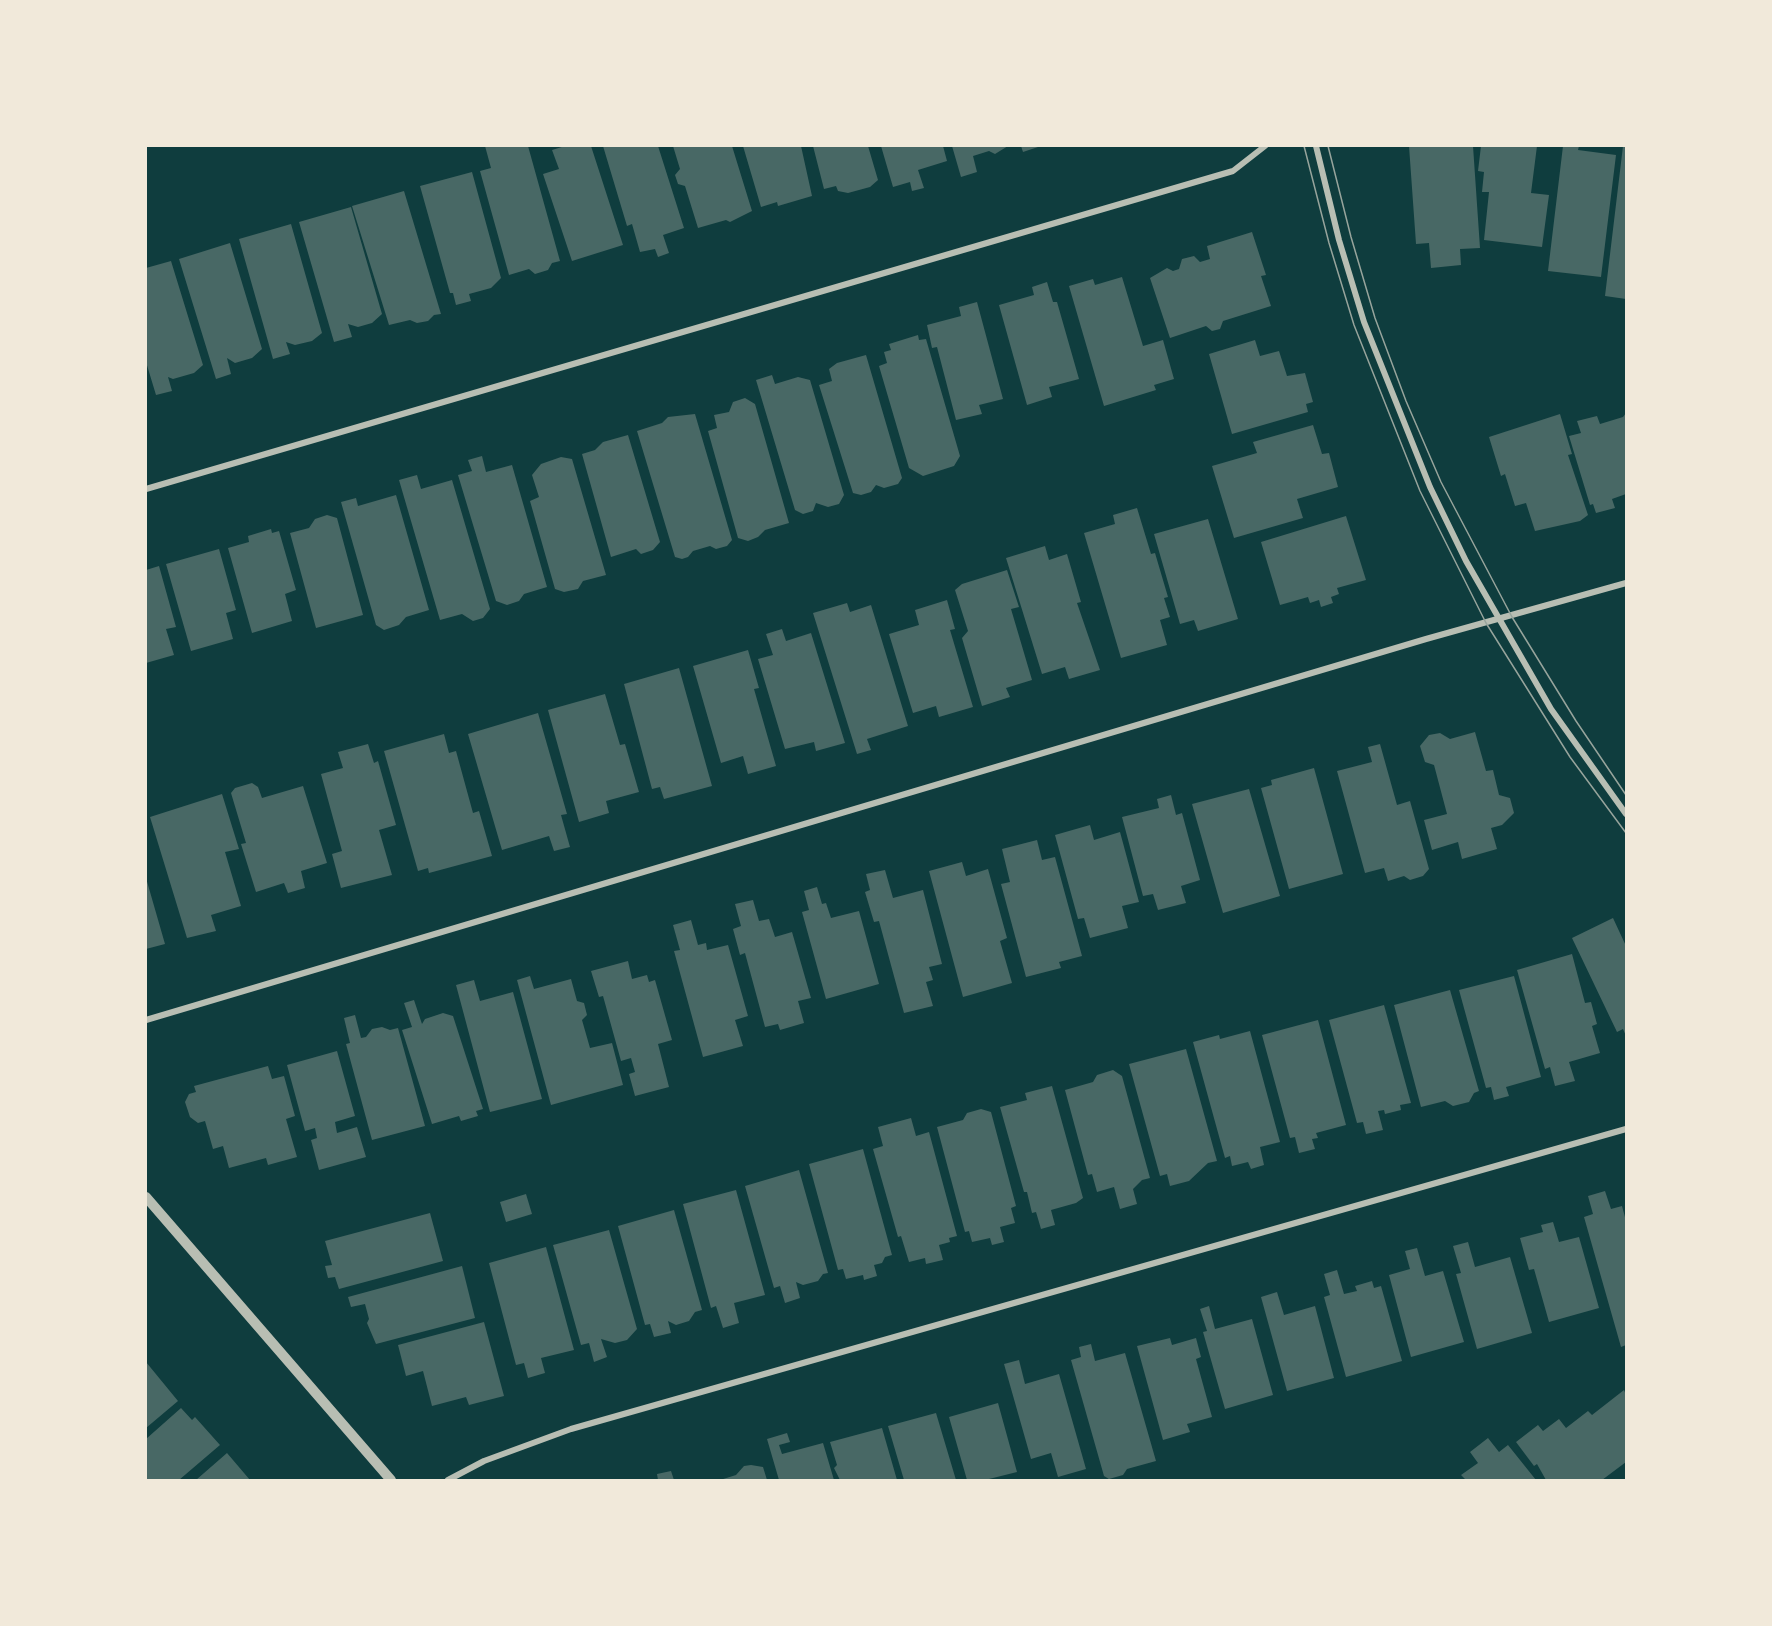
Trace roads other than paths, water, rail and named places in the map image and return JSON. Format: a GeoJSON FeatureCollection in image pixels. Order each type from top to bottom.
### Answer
{"type":"FeatureCollection","features":[{"type":"Feature","properties":{"kind":"street"},"geometry":{"type":"LineString","coordinates":[[146,489],[1233,171],[1265,146]]}},
{"type":"Feature","properties":{"kind":"street"},"geometry":{"type":"LineString","coordinates":[[1316,146],[1339,240],[1364,322],[1392,395],[1455,540],[1498,620],[1551,709],[1626,814]]}},
{"type":"Feature","properties":{"kind":"street"},"geometry":{"type":"LineString","coordinates":[[146,1020],[1415,642],[1626,583]]}},
{"type":"Feature","properties":{"kind":"street"},"geometry":{"type":"LineString","coordinates":[[448,1480],[484,1461],[571,1429],[1626,1129]]}},
{"type":"Feature","properties":{"kind":"street"},"geometry":{"type":"LineString","coordinates":[[146,1197],[391,1480]]}},
{"type":"Feature","properties":{"kind":"tram line"},"geometry":{"type":"LineString","coordinates":[[1304,146],[1329,243],[1354,325],[1420,491],[1486,623],[1570,757],[1626,833]]}},
{"type":"Feature","properties":{"kind":"tram line"},"geometry":{"type":"LineString","coordinates":[[1328,146],[1351,237],[1375,318],[1406,401],[1441,482],[1512,617],[1576,721],[1626,795]]}}]}
